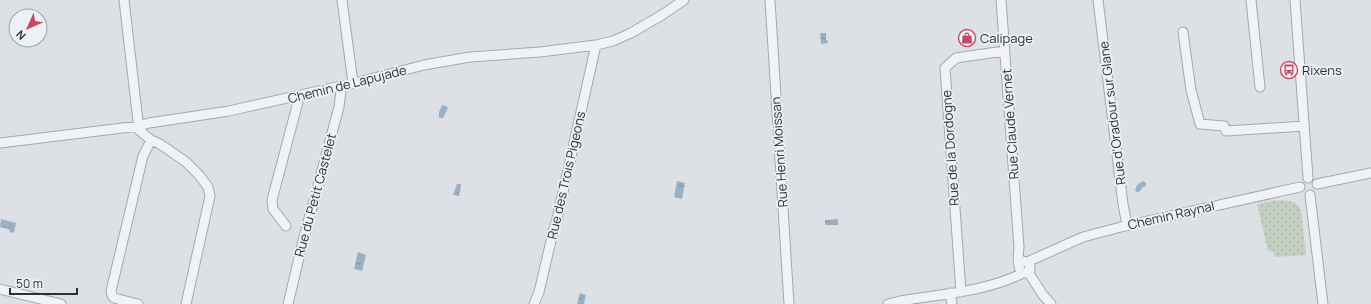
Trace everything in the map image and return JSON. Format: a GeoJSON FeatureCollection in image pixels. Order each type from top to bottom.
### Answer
{"type":"FeatureCollection","features":[{"type":"Feature","properties":{"kind":"street"},"geometry":{"type":"LineString","coordinates":[[124,0],[139,130],[150,140],[165,147],[186,162],[208,187],[210,196],[186,304]]}},
{"type":"Feature","properties":{"kind":"street"},"geometry":{"type":"LineString","coordinates":[[342,0],[353,83]]}},
{"type":"Feature","properties":{"kind":"street","name":"Chemin de Lapujade"},"geometry":{"type":"LineString","coordinates":[[0,143],[139,126],[149,123],[229,111],[353,83],[424,65],[470,57],[540,52],[596,45],[613,41],[631,33],[684,0]]}},
{"type":"Feature","properties":{"kind":"street","name":"Rue Henri Moissan"},"geometry":{"type":"LineString","coordinates":[[770,0],[789,304]]}},
{"type":"Feature","properties":{"kind":"street","name":"Rue Claude Vernet"},"geometry":{"type":"LineString","coordinates":[[1001,0],[1019,247],[1025,267],[1043,295],[1052,304]]}},
{"type":"Feature","properties":{"kind":"street","name":"Rue d'Oradour sur Glane"},"geometry":{"type":"LineString","coordinates":[[1098,0],[1123,204],[1127,225]]}},
{"type":"Feature","properties":{"kind":"street"},"geometry":{"type":"LineString","coordinates":[[1251,0],[1260,87]]}},
{"type":"Feature","properties":{"kind":"street"},"geometry":{"type":"LineString","coordinates":[[1295,0],[1308,178]]}},
{"type":"Feature","properties":{"kind":"street"},"geometry":{"type":"LineString","coordinates":[[1183,32],[1191,90],[1200,124],[1224,126],[1226,131],[1304,126]]}},
{"type":"Feature","properties":{"kind":"street","name":"Rue des Trois Pigeons"},"geometry":{"type":"LineString","coordinates":[[534,304],[539,292],[556,223],[596,45]]}},
{"type":"Feature","properties":{"kind":"street","name":"Rue de la Dordogne"},"geometry":{"type":"LineString","coordinates":[[961,292],[945,68],[956,58],[1004,52]]}},
{"type":"Feature","properties":{"kind":"street","name":"Rue du Petit Castelet"},"geometry":{"type":"LineString","coordinates":[[288,304],[303,241],[339,107],[341,91],[340,86]]}},
{"type":"Feature","properties":{"kind":"street"},"geometry":{"type":"LineString","coordinates":[[286,226],[273,209],[272,200],[298,102],[297,96]]}},
{"type":"Feature","properties":{"kind":"street"},"geometry":{"type":"LineString","coordinates":[[138,304],[114,298],[112,291],[143,156],[150,140]]}},
{"type":"Feature","properties":{"kind":"street"},"geometry":{"type":"LineString","coordinates":[[1317,184],[1371,173]]}},
{"type":"Feature","properties":{"kind":"street"},"geometry":{"type":"LineString","coordinates":[[1308,178],[1316,181],[1317,184],[1317,189],[1310,195],[1302,192],[1300,187],[1304,179],[1308,178]]}},
{"type":"Feature","properties":{"kind":"street","name":"Chemin Raynal"},"geometry":{"type":"LineString","coordinates":[[888,304],[980,289],[1014,278],[1025,267],[1045,255],[1083,237],[1127,225],[1300,187]]}},
{"type":"Feature","properties":{"kind":"street"},"geometry":{"type":"LineString","coordinates":[[1310,195],[1324,304]]}},
{"type":"Feature","properties":{"kind":"street"},"geometry":{"type":"LineString","coordinates":[[0,288],[61,304]]}},
{"type":"Feature","properties":{"kind":"street"},"geometry":{"type":"LineString","coordinates":[[950,293],[952,304]]}},
{"type":"Feature","properties":{"kind":"green space"},"geometry":{"type":"Polygon","coordinates":[[[1277,200],[1292,202],[1299,207],[1301,211],[1306,255],[1275,257],[1273,252],[1268,251],[1257,204],[1277,200]]]}},
{"type":"Feature","properties":{"kind":"water"},"geometry":{"type":"Polygon","coordinates":[[[820,33],[826,33],[826,40],[828,43],[821,44],[820,33]]]}},
{"type":"Feature","properties":{"kind":"water"},"geometry":{"type":"Polygon","coordinates":[[[442,105],[448,108],[443,118],[439,118],[439,112],[442,105]]]}},
{"type":"Feature","properties":{"kind":"water"},"geometry":{"type":"Polygon","coordinates":[[[677,181],[685,183],[682,199],[674,197],[677,181]]]}},
{"type":"Feature","properties":{"kind":"water"},"geometry":{"type":"Polygon","coordinates":[[[1143,181],[1146,183],[1146,186],[1137,192],[1135,190],[1137,185],[1143,181]]]}},
{"type":"Feature","properties":{"kind":"water"},"geometry":{"type":"Polygon","coordinates":[[[457,184],[461,184],[459,196],[453,195],[457,184]]]}},
{"type":"Feature","properties":{"kind":"water"},"geometry":{"type":"Polygon","coordinates":[[[1,219],[16,223],[14,233],[10,232],[9,229],[0,227],[1,219]]]}},
{"type":"Feature","properties":{"kind":"water"},"geometry":{"type":"Polygon","coordinates":[[[838,219],[838,225],[825,225],[825,220],[838,219]]]}},
{"type":"Feature","properties":{"kind":"water"},"geometry":{"type":"Polygon","coordinates":[[[358,252],[366,255],[362,271],[354,269],[358,252]]]}},
{"type":"Feature","properties":{"kind":"water"},"geometry":{"type":"Polygon","coordinates":[[[580,293],[586,295],[584,304],[577,304],[580,293]]]}},
{"type":"Feature","properties":{"kind":"place","name":"Calipage"},"geometry":{"type":"Point","coordinates":[967,38]}},
{"type":"Feature","properties":{"kind":"place","name":"Rixens"},"geometry":{"type":"Point","coordinates":[1289,70]}}]}
